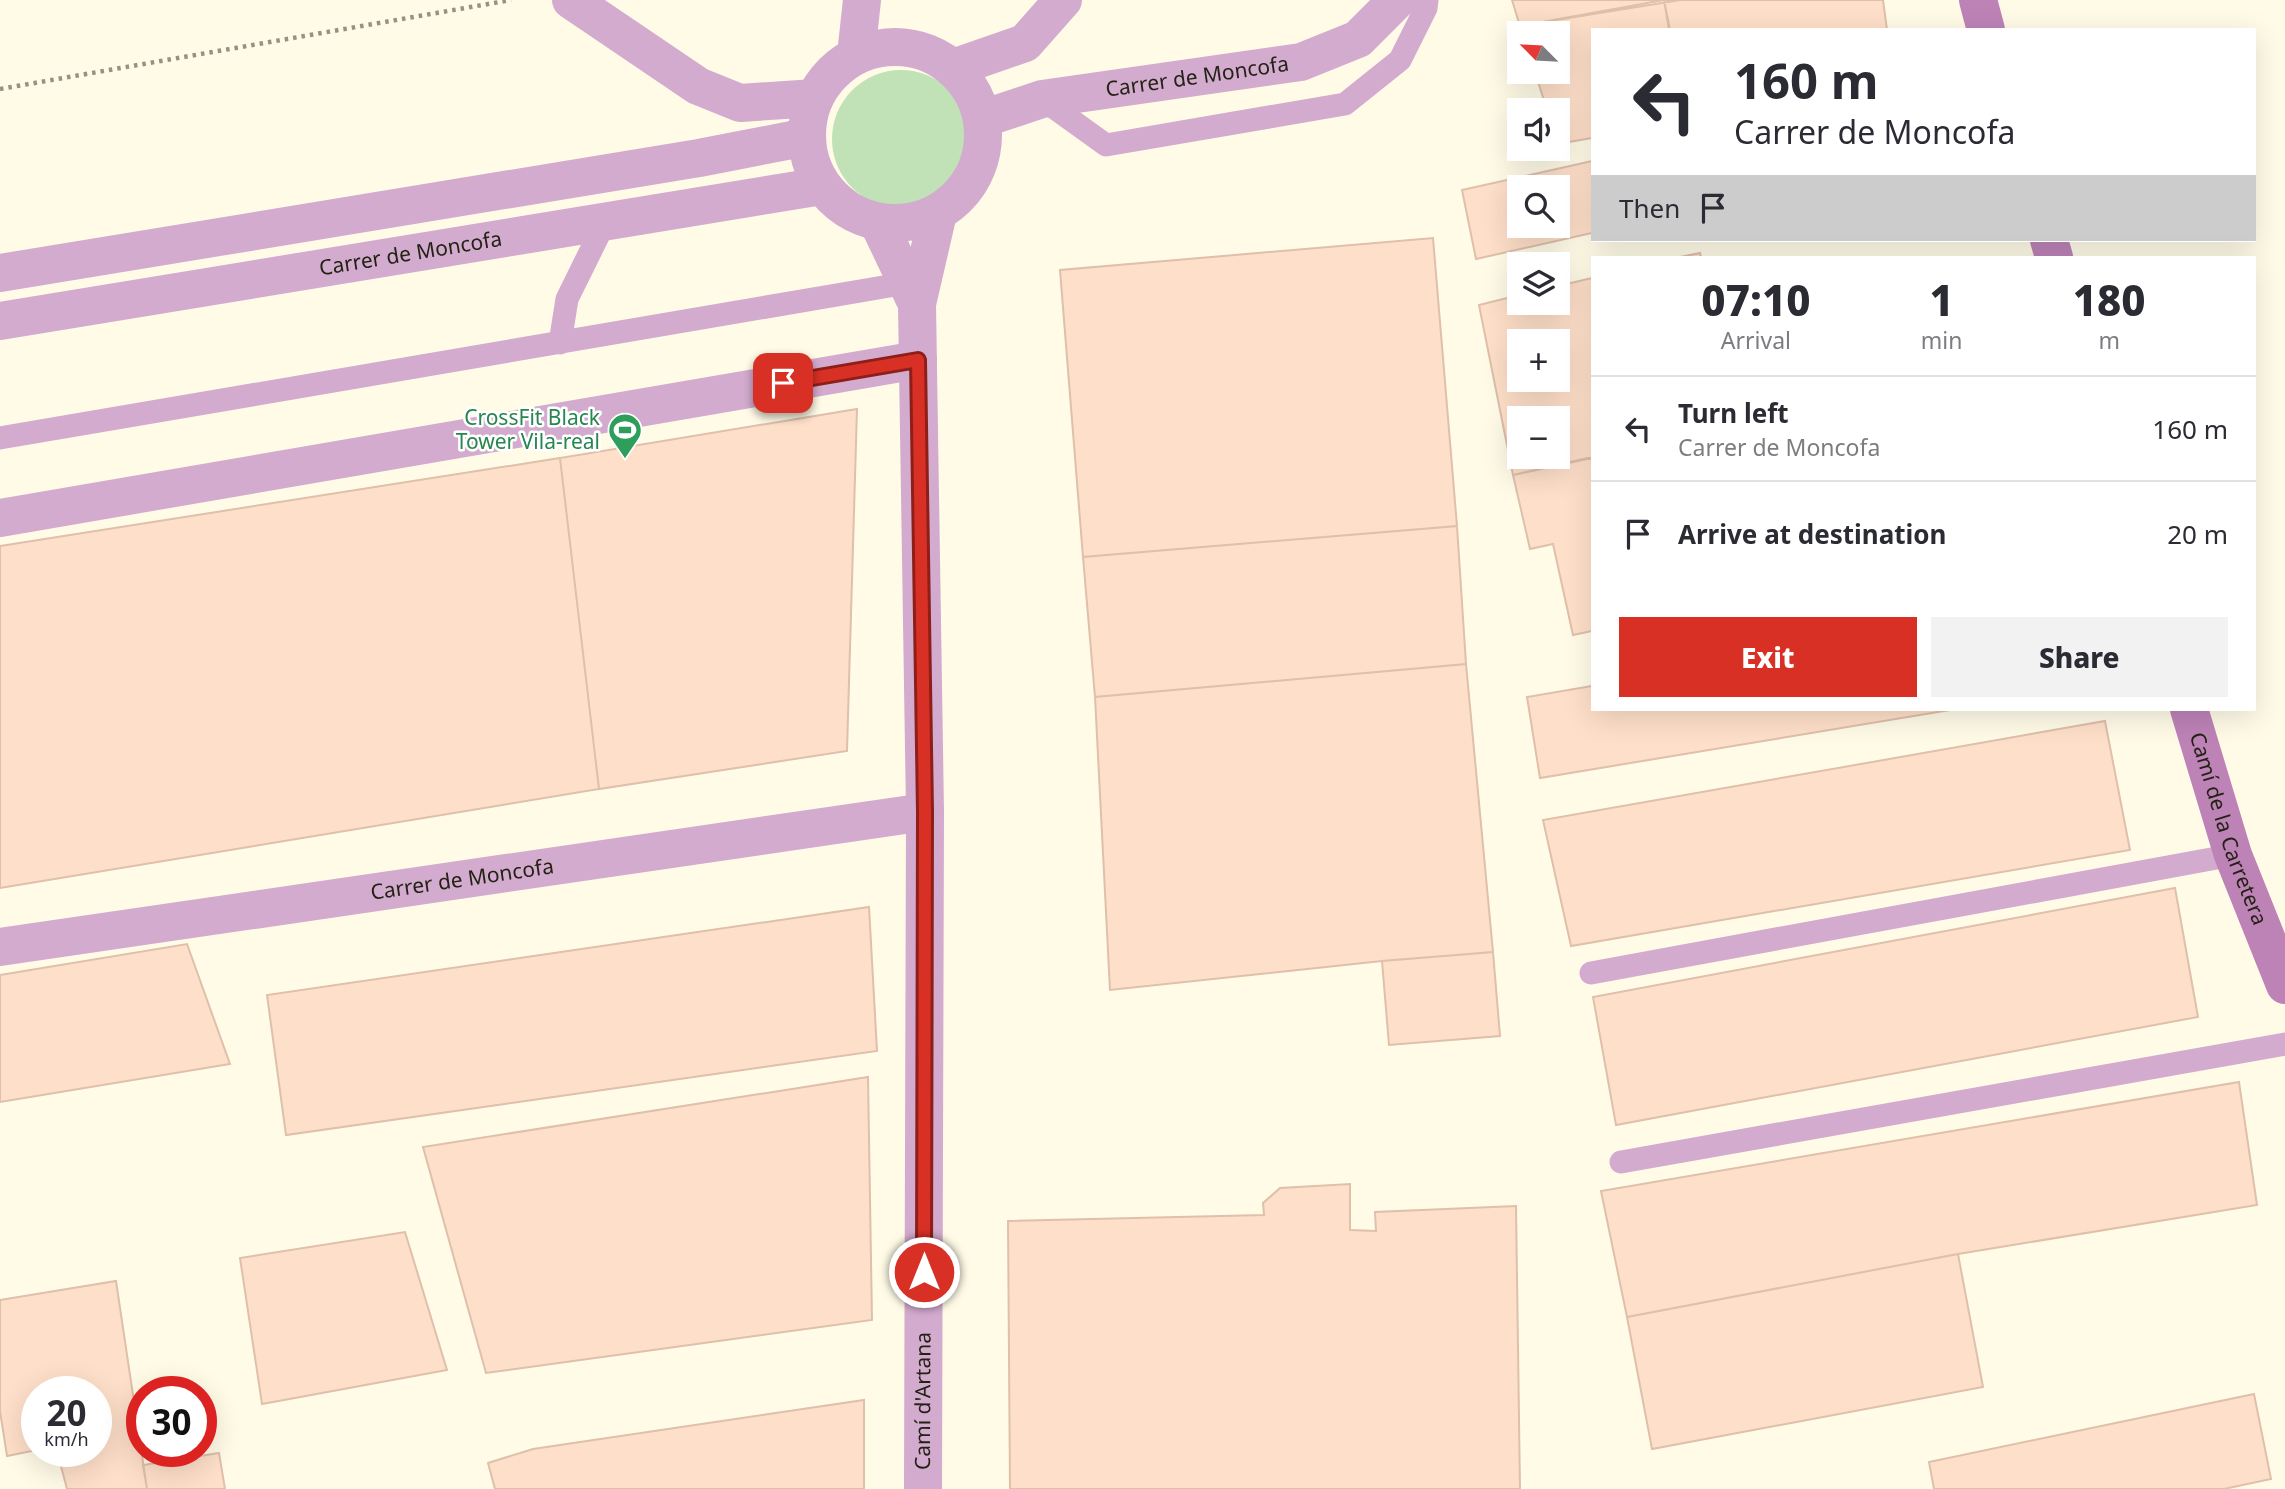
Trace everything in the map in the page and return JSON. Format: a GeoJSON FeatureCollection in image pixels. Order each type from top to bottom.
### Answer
{"type":"FeatureCollection","features":[{"type":"Feature","properties":{"kind":"main road"},"geometry":{"type":"LineString","coordinates":[[1978,0],[1985,28]]}},
{"type":"Feature","properties":{"kind":"main road","name":"Camí de la Carretera"},"geometry":{"type":"LineString","coordinates":[[2190,711],[2233,855],[2285,985]]}},
{"type":"Feature","properties":{"kind":"street"},"geometry":{"type":"LineString","coordinates":[[571,0],[698,86],[740,103],[815,99]]}},
{"type":"Feature","properties":{"kind":"street"},"geometry":{"type":"LineString","coordinates":[[856,55],[862,0]]}},
{"type":"Feature","properties":{"kind":"street"},"geometry":{"type":"LineString","coordinates":[[953,68],[1025,43],[1063,0]]}},
{"type":"Feature","properties":{"kind":"street","name":"Carrer de Moncofa"},"geometry":{"type":"LineString","coordinates":[[982,119],[1042,99],[1301,62],[1357,39],[1397,0]]}},
{"type":"Feature","properties":{"kind":"street"},"geometry":{"type":"LineString","coordinates":[[907,47],[931,54],[953,68],[972,91],[982,119],[983,147],[975,173],[960,196],[938,213],[908,223],[877,222],[846,209],[822,186],[811,162],[807,137],[808,117],[815,99],[832,73],[856,55],[881,48],[907,47]]}},
{"type":"Feature","properties":{"kind":"street"},"geometry":{"type":"LineString","coordinates":[[0,273],[699,158],[807,137]]}},
{"type":"Feature","properties":{"kind":"street","name":"Carrer de Moncofa"},"geometry":{"type":"LineString","coordinates":[[0,321],[822,186]]}},
{"type":"Feature","properties":{"kind":"street","name":"Camí d'Artana"},"geometry":{"type":"LineString","coordinates":[[912,294],[938,213]]}},
{"type":"Feature","properties":{"kind":"street","name":"Camí d'Artana"},"geometry":{"type":"LineString","coordinates":[[877,222],[912,294],[918,360],[925,812],[923,1489]]}},
{"type":"Feature","properties":{"kind":"street"},"geometry":{"type":"LineString","coordinates":[[0,517],[918,360]]}},
{"type":"Feature","properties":{"kind":"street","name":"Carrer de Moncofa"},"geometry":{"type":"LineString","coordinates":[[0,947],[925,812]]}},
{"type":"Feature","properties":{"kind":"lane"},"geometry":{"type":"LineString","coordinates":[[1042,99],[1106,145],[1345,104],[1400,60],[1426,8],[1427,0]]}},
{"type":"Feature","properties":{"kind":"lane"},"geometry":{"type":"LineString","coordinates":[[560,343],[567,299],[605,222]]}},
{"type":"Feature","properties":{"kind":"lane"},"geometry":{"type":"LineString","coordinates":[[0,438],[560,343],[912,294]]}},
{"type":"Feature","properties":{"kind":"lane"},"geometry":{"type":"LineString","coordinates":[[1591,973],[2233,855]]}},
{"type":"Feature","properties":{"kind":"lane"},"geometry":{"type":"LineString","coordinates":[[1621,1162],[2285,1044]]}},
{"type":"Feature","properties":{"kind":"path"},"geometry":{"type":"LineString","coordinates":[[0,89],[511,0]]}},
{"type":"Feature","properties":{"kind":"green space"},"geometry":{"type":"Polygon","coordinates":[[[901,70],[927,75],[950,90],[965,113],[970,139],[965,165],[950,188],[927,203],[901,208],[875,203],[852,188],[837,165],[832,139],[837,113],[852,90],[875,75],[901,70]]]}},
{"type":"Feature","properties":{"kind":"building"},"geometry":{"type":"Polygon","coordinates":[[[1512,0],[1680,0],[1551,21],[1518,21],[1512,0]]]}},
{"type":"Feature","properties":{"kind":"building"},"geometry":{"type":"Polygon","coordinates":[[[1664,0],[1669,28],[1591,28],[1591,138],[1570,142],[1570,98],[1543,98],[1539,84],[1570,84],[1570,21],[1548,21],[1664,0]]]}},
{"type":"Feature","properties":{"kind":"building"},"geometry":{"type":"Polygon","coordinates":[[[1664,0],[1883,0],[1887,28],[1670,28],[1664,0]]]}},
{"type":"Feature","properties":{"kind":"building"},"geometry":{"type":"Polygon","coordinates":[[[1591,161],[1591,233],[1570,238],[1570,175],[1529,175],[1591,161]]]}},
{"type":"Feature","properties":{"kind":"building"},"geometry":{"type":"Polygon","coordinates":[[[1507,180],[1507,238],[1570,238],[1476,259],[1462,190],[1507,180]]]}},
{"type":"Feature","properties":{"kind":"building"},"geometry":{"type":"Polygon","coordinates":[[[1433,238],[1457,526],[1083,557],[1060,270],[1433,238]]]}},
{"type":"Feature","properties":{"kind":"building"},"geometry":{"type":"Polygon","coordinates":[[[1591,278],[1591,458],[1570,463],[1570,406],[1507,406],[1507,445],[1479,305],[1507,298],[1507,315],[1570,315],[1570,283],[1591,278]]]}},
{"type":"Feature","properties":{"kind":"building"},"geometry":{"type":"Polygon","coordinates":[[[857,409],[847,751],[599,789],[560,458],[857,409]]]}},
{"type":"Feature","properties":{"kind":"building"},"geometry":{"type":"Polygon","coordinates":[[[1591,457],[1591,631],[1573,635],[1553,544],[1530,549],[1513,475],[1539,469],[1570,469],[1570,462],[1591,457]]]}},
{"type":"Feature","properties":{"kind":"building"},"geometry":{"type":"Polygon","coordinates":[[[560,458],[599,789],[0,888],[0,546],[560,458]]]}},
{"type":"Feature","properties":{"kind":"building"},"geometry":{"type":"Polygon","coordinates":[[[1512,469],[1541,469],[1513,475],[1512,469]]]}},
{"type":"Feature","properties":{"kind":"building"},"geometry":{"type":"Polygon","coordinates":[[[1457,526],[1466,664],[1095,697],[1083,557],[1457,526]]]}},
{"type":"Feature","properties":{"kind":"building"},"geometry":{"type":"Polygon","coordinates":[[[1466,664],[1493,952],[1110,990],[1095,697],[1466,664]]]}},
{"type":"Feature","properties":{"kind":"building"},"geometry":{"type":"Polygon","coordinates":[[[1591,686],[1591,711],[1944,711],[1540,778],[1527,697],[1591,686]]]}},
{"type":"Feature","properties":{"kind":"building"},"geometry":{"type":"Polygon","coordinates":[[[2105,721],[2130,850],[1571,946],[1543,820],[2105,721]]]}},
{"type":"Feature","properties":{"kind":"building"},"geometry":{"type":"Polygon","coordinates":[[[2175,888],[2198,1017],[1616,1125],[1593,997],[2175,888]]]}},
{"type":"Feature","properties":{"kind":"building"},"geometry":{"type":"Polygon","coordinates":[[[869,907],[877,1051],[286,1135],[267,995],[869,907]]]}},
{"type":"Feature","properties":{"kind":"building"},"geometry":{"type":"Polygon","coordinates":[[[187,944],[230,1064],[0,1102],[0,975],[187,944]]]}},
{"type":"Feature","properties":{"kind":"building"},"geometry":{"type":"Polygon","coordinates":[[[1493,952],[1500,1036],[1389,1045],[1382,961],[1493,952]]]}},
{"type":"Feature","properties":{"kind":"building"},"geometry":{"type":"Polygon","coordinates":[[[868,1077],[872,1320],[486,1373],[423,1147],[868,1077]]]}},
{"type":"Feature","properties":{"kind":"building"},"geometry":{"type":"Polygon","coordinates":[[[2239,1082],[2257,1205],[1958,1254],[1627,1317],[1601,1191],[2239,1082]]]}},
{"type":"Feature","properties":{"kind":"building"},"geometry":{"type":"Polygon","coordinates":[[[1350,1184],[1350,1230],[1376,1231],[1375,1212],[1516,1206],[1520,1489],[1010,1489],[1008,1221],[1264,1215],[1263,1203],[1280,1188],[1350,1184]]]}},
{"type":"Feature","properties":{"kind":"building"},"geometry":{"type":"Polygon","coordinates":[[[405,1232],[447,1370],[262,1404],[240,1258],[405,1232]]]}},
{"type":"Feature","properties":{"kind":"building"},"geometry":{"type":"Polygon","coordinates":[[[1958,1254],[1983,1387],[1652,1449],[1627,1317],[1958,1254]]]}},
{"type":"Feature","properties":{"kind":"building"},"geometry":{"type":"Polygon","coordinates":[[[116,1281],[130,1376],[126,1376],[126,1467],[144,1467],[147,1489],[67,1489],[61,1467],[112,1467],[112,1376],[21,1376],[21,1453],[7,1456],[0,1411],[0,1300],[116,1281]]]}},
{"type":"Feature","properties":{"kind":"building"},"geometry":{"type":"Polygon","coordinates":[[[2254,1394],[2271,1479],[2224,1489],[1934,1489],[1929,1462],[2254,1394]]]}},
{"type":"Feature","properties":{"kind":"building"},"geometry":{"type":"Polygon","coordinates":[[[864,1400],[864,1489],[495,1489],[488,1463],[533,1449],[864,1400]]]}},
{"type":"Feature","properties":{"kind":"building"},"geometry":{"type":"Polygon","coordinates":[[[217,1453],[225,1489],[147,1489],[143,1467],[217,1467],[217,1453]]]}},
{"type":"Feature","properties":{"kind":"place","name":"CrossFit Black Tower Vila-real"},"geometry":{"type":"Point","coordinates":[625,460]}},
{"type":"Feature","properties":{"kind":"route"},"geometry":{"type":"LineString","coordinates":[[783,383],[918,360],[925,812],[924,1272]]}}]}
